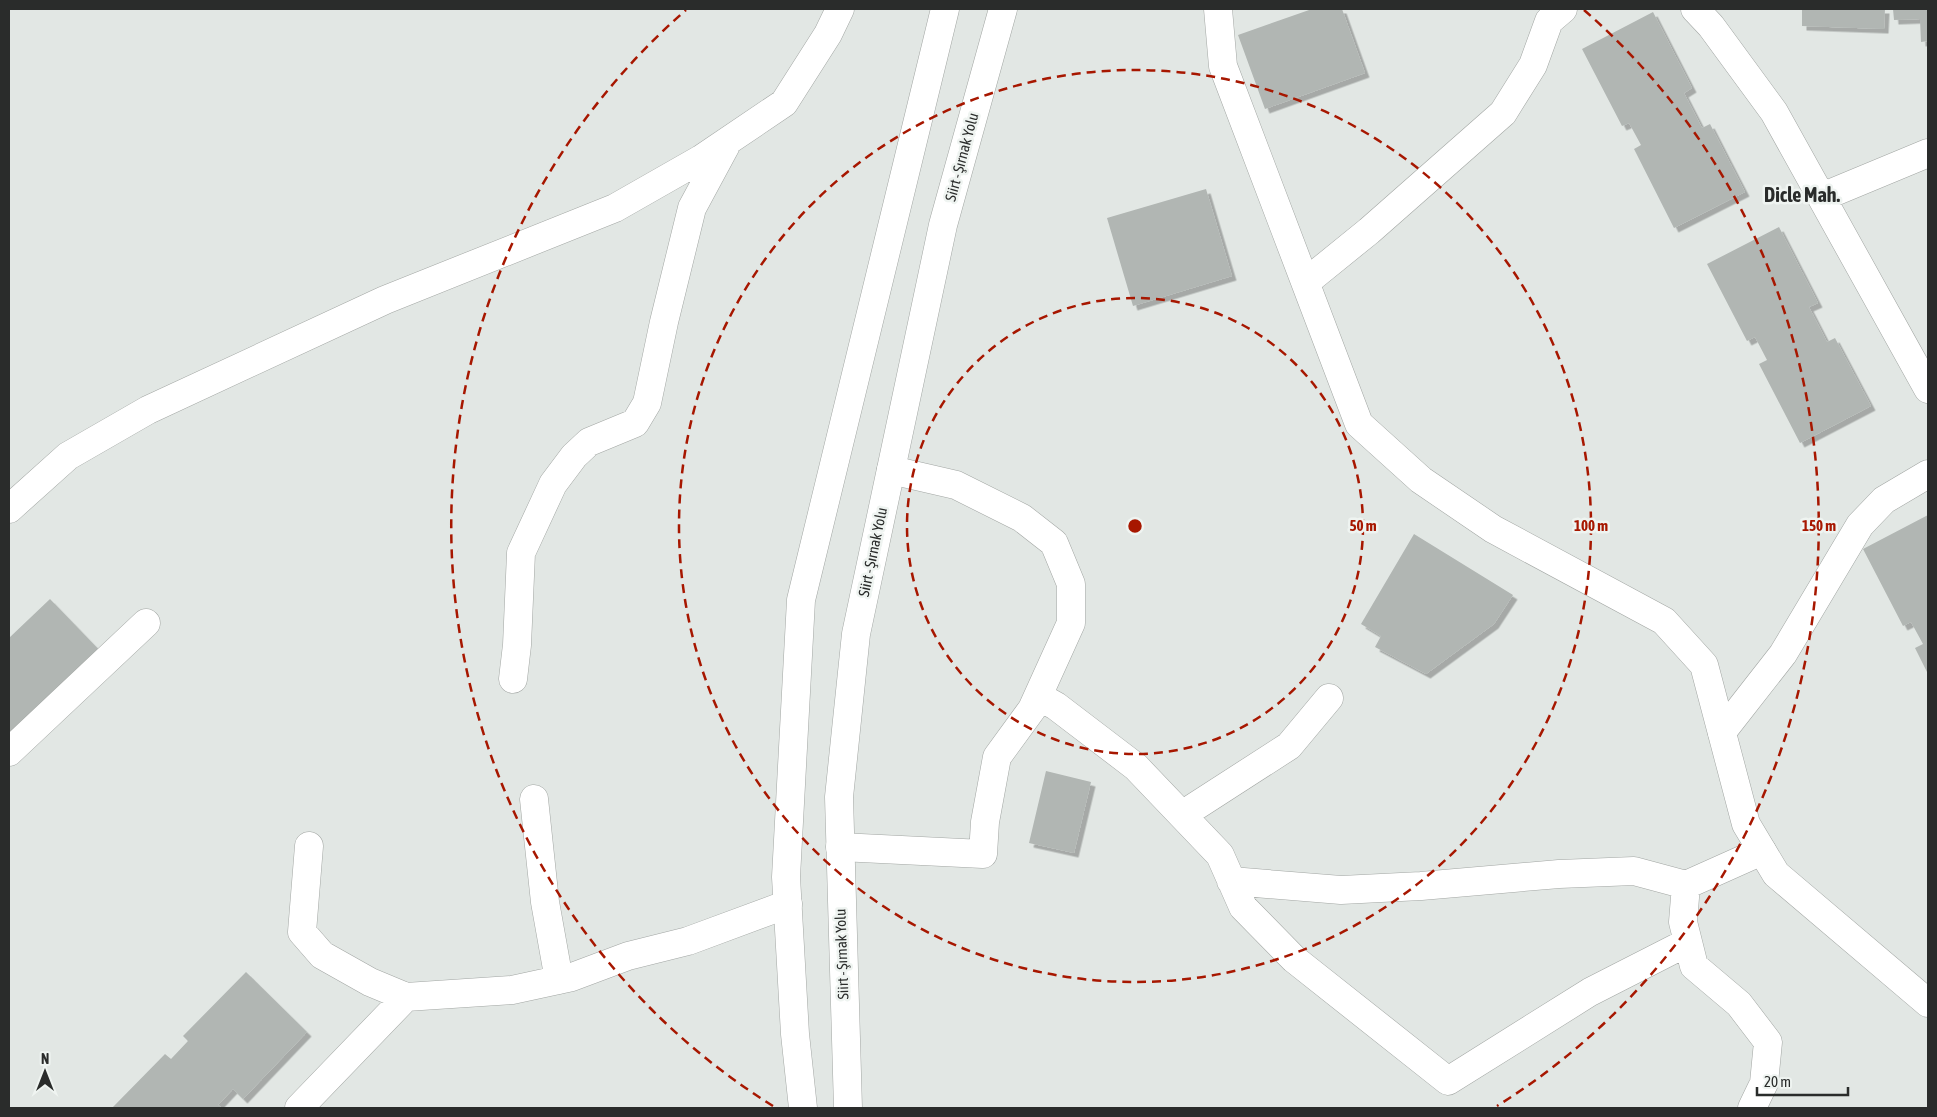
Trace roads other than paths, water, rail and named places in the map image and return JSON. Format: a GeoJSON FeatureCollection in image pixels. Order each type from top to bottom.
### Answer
{"type":"FeatureCollection","features":[{"type":"Feature","properties":{"kind":"street"},"geometry":{"type":"LineString","coordinates":[[9,509],[68,456],[148,410],[385,300],[615,208],[728,142],[784,103],[828,34],[840,9]]}},
{"type":"Feature","properties":{"kind":"street"},"geometry":{"type":"LineString","coordinates":[[803,1108],[795,1034],[786,877],[802,600],[945,9]]}},
{"type":"Feature","properties":{"kind":"street","name":"Siirt - Şırnak Yolu"},"geometry":{"type":"LineString","coordinates":[[848,1108],[839,797],[856,634],[943,225],[1003,9]]}},
{"type":"Feature","properties":{"kind":"street"},"geometry":{"type":"LineString","coordinates":[[1218,9],[1223,66],[1359,424],[1421,480],[1493,529],[1664,621],[1704,665],[1746,824],[1776,874],[1928,1003]]}},
{"type":"Feature","properties":{"kind":"street"},"geometry":{"type":"LineString","coordinates":[[1306,282],[1369,231],[1503,113],[1533,65],[1549,21],[1563,9]]}},
{"type":"Feature","properties":{"kind":"street"},"geometry":{"type":"LineString","coordinates":[[1695,9],[1712,26],[1774,112],[1928,389]]}},
{"type":"Feature","properties":{"kind":"street"},"geometry":{"type":"LineString","coordinates":[[514,679],[518,645],[521,553],[553,484],[574,456],[589,442],[635,422],[647,403],[670,295],[692,208],[728,142]]}},
{"type":"Feature","properties":{"kind":"street"},"geometry":{"type":"LineString","coordinates":[[1822,197],[1928,152]]}},
{"type":"Feature","properties":{"kind":"street"},"geometry":{"type":"LineString","coordinates":[[840,848],[983,854],[985,822],[997,757],[1032,709],[1071,623],[1071,584],[1054,543],[1022,518],[956,485],[891,470]]}},
{"type":"Feature","properties":{"kind":"street"},"geometry":{"type":"LineString","coordinates":[[1722,732],[1783,654],[1860,525],[1884,500],[1928,474]]}},
{"type":"Feature","properties":{"kind":"street"},"geometry":{"type":"LineString","coordinates":[[9,752],[146,623]]}},
{"type":"Feature","properties":{"kind":"street"},"geometry":{"type":"LineString","coordinates":[[1038,696],[1056,706],[1136,767],[1220,855],[1243,907],[1294,959],[1448,1082],[1590,992],[1688,942]]}},
{"type":"Feature","properties":{"kind":"street"},"geometry":{"type":"LineString","coordinates":[[1182,815],[1289,746],[1330,698]]}},
{"type":"Feature","properties":{"kind":"street"},"geometry":{"type":"LineString","coordinates":[[534,799],[544,902],[559,980]]}},
{"type":"Feature","properties":{"kind":"street"},"geometry":{"type":"LineString","coordinates":[[309,846],[302,932],[322,955],[370,982],[406,997],[512,990],[559,980],[628,956],[688,941],[788,904]]}},
{"type":"Feature","properties":{"kind":"street"},"geometry":{"type":"LineString","coordinates":[[1232,881],[1341,890],[1422,886],[1559,874],[1634,871],[1686,886],[1762,851]]}},
{"type":"Feature","properties":{"kind":"street"},"geometry":{"type":"LineString","coordinates":[[1686,886],[1683,922],[1694,966],[1738,1004],[1768,1042],[1764,1084],[1752,1108]]}},
{"type":"Feature","properties":{"kind":"street"},"geometry":{"type":"LineString","coordinates":[[299,1108],[406,997]]}},
{"type":"Feature","properties":{"kind":"district","name":"Dicle Mah."},"geometry":{"type":"Point","coordinates":[1802,195]}}]}
